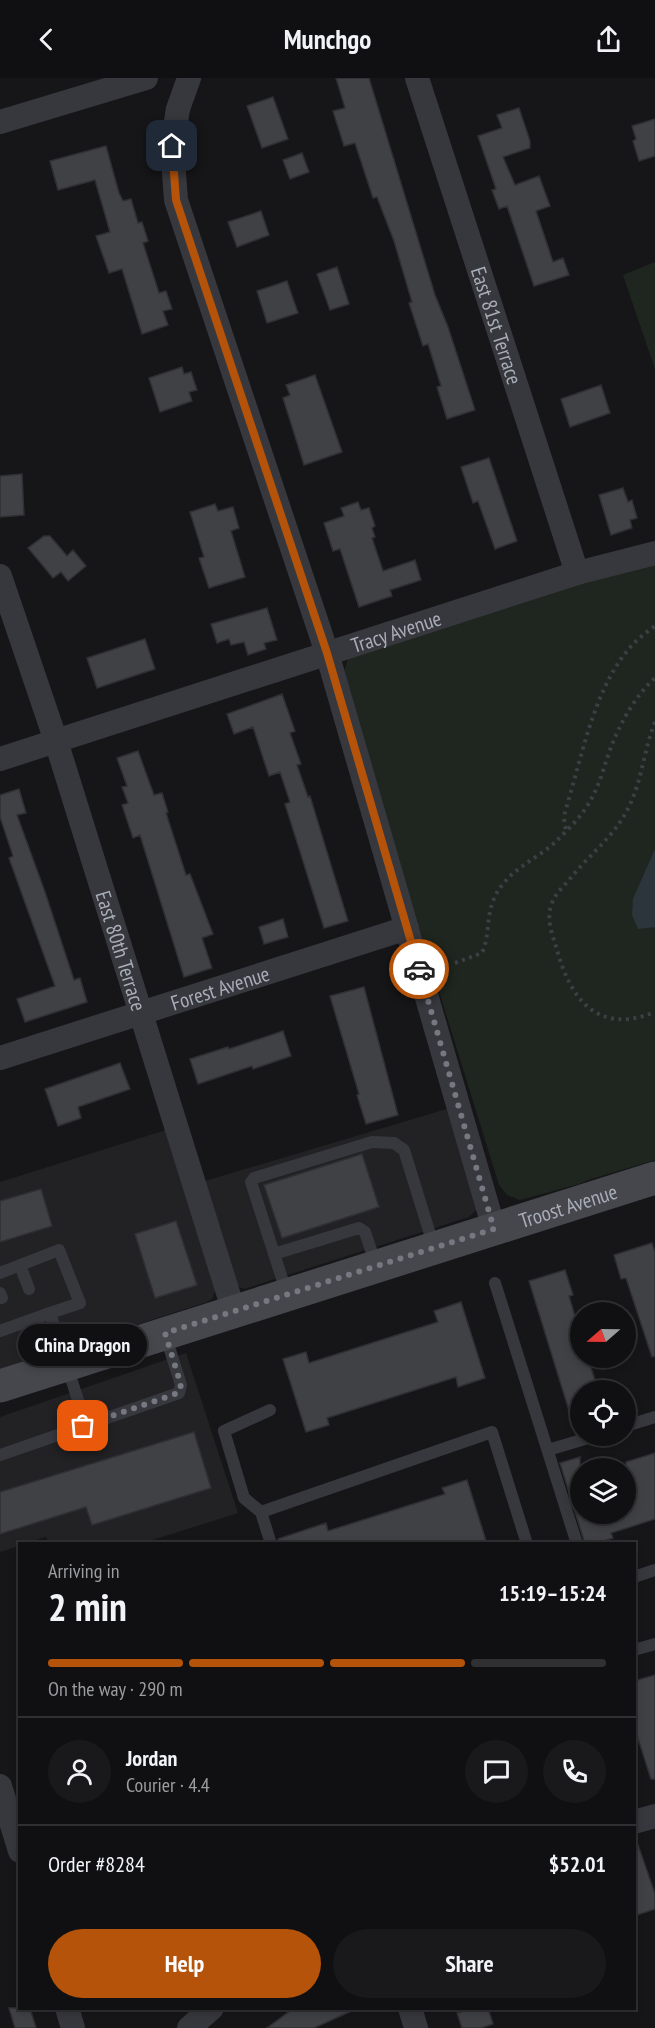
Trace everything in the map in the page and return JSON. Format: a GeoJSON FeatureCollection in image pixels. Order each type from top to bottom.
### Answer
{"type":"FeatureCollection","features":[{"type":"Feature","properties":{"kind":"main road","name":"Troost Avenue"},"geometry":{"type":"LineString","coordinates":[[0,1386],[655,1178]]}},
{"type":"Feature","properties":{"kind":"street"},"geometry":{"type":"LineString","coordinates":[[0,122],[146,78]]}},
{"type":"Feature","properties":{"kind":"street"},"geometry":{"type":"LineString","coordinates":[[189,78],[178,110],[172,146],[176,200],[327,653],[494,1229]]}},
{"type":"Feature","properties":{"kind":"street","name":"East 81st Terrace"},"geometry":{"type":"LineString","coordinates":[[417,78],[577,573]]}},
{"type":"Feature","properties":{"kind":"street","name":"Tracy Avenue"},"geometry":{"type":"LineString","coordinates":[[0,759],[577,573],[655,553]]}},
{"type":"Feature","properties":{"kind":"street","name":"East 80th Terrace"},"geometry":{"type":"LineString","coordinates":[[3,584],[56,741],[234,1312]]}},
{"type":"Feature","properties":{"kind":"street","name":"Forest Avenue"},"geometry":{"type":"LineString","coordinates":[[0,1058],[407,928]]}},
{"type":"Feature","properties":{"kind":"street"},"geometry":{"type":"LineString","coordinates":[[0,1786],[18,1844]]}},
{"type":"Feature","properties":{"kind":"street"},"geometry":{"type":"LineString","coordinates":[[636,1821],[655,1816]]}},
{"type":"Feature","properties":{"kind":"street"},"geometry":{"type":"LineString","coordinates":[[68,2010],[73,2028]]}},
{"type":"Feature","properties":{"kind":"street"},"geometry":{"type":"LineString","coordinates":[[189,2028],[210,2010]]}},
{"type":"Feature","properties":{"kind":"street"},"geometry":{"type":"LineString","coordinates":[[411,2010],[416,2028]]}},
{"type":"Feature","properties":{"kind":"lane"},"geometry":{"type":"LineString","coordinates":[[288,1294],[251,1182],[254,1178],[372,1142],[394,1143],[404,1150],[434,1248]]}},
{"type":"Feature","properties":{"kind":"lane"},"geometry":{"type":"LineString","coordinates":[[274,1254],[359,1228],[365,1232],[376,1266]]}},
{"type":"Feature","properties":{"kind":"lane"},"geometry":{"type":"LineString","coordinates":[[0,1272],[59,1250],[80,1303],[12,1322],[0,1331]]}},
{"type":"Feature","properties":{"kind":"lane"},"geometry":{"type":"LineString","coordinates":[[20,1265],[29,1289]]}},
{"type":"Feature","properties":{"kind":"lane"},"geometry":{"type":"LineString","coordinates":[[495,1283],[576,1542]]}},
{"type":"Feature","properties":{"kind":"lane"},"geometry":{"type":"LineString","coordinates":[[41,1314],[67,1365],[86,1425]]}},
{"type":"Feature","properties":{"kind":"lane"},"geometry":{"type":"LineString","coordinates":[[0,1455],[178,1393],[181,1385],[165,1333]]}},
{"type":"Feature","properties":{"kind":"lane"},"geometry":{"type":"LineString","coordinates":[[270,1410],[224,1431],[244,1498],[261,1512],[270,1542]]}},
{"type":"Feature","properties":{"kind":"lane"},"geometry":{"type":"LineString","coordinates":[[636,1423],[655,1417]]}},
{"type":"Feature","properties":{"kind":"lane"},"geometry":{"type":"LineString","coordinates":[[261,1512],[492,1432],[526,1542]]}},
{"type":"Feature","properties":{"kind":"lane"},"geometry":{"type":"LineString","coordinates":[[548,1450],[570,1443]]}},
{"type":"Feature","properties":{"kind":"lane"},"geometry":{"type":"LineString","coordinates":[[636,1576],[655,1570]]}},
{"type":"Feature","properties":{"kind":"lane"},"geometry":{"type":"LineString","coordinates":[[636,1649],[655,1644]]}},
{"type":"Feature","properties":{"kind":"path"},"geometry":{"type":"LineString","coordinates":[[566,830],[565,812],[600,696],[612,672],[628,650],[655,626]]}},
{"type":"Feature","properties":{"kind":"path"},"geometry":{"type":"LineString","coordinates":[[455,963],[482,953],[491,905],[501,885],[552,844],[579,816],[592,796],[605,768],[611,747],[632,705],[655,678]]}},
{"type":"Feature","properties":{"kind":"path"},"geometry":{"type":"LineString","coordinates":[[655,722],[640,781],[625,814],[604,842],[581,864],[556,895],[549,916],[562,969],[576,995],[587,1006],[598,1015],[611,1019],[639,1018],[655,1011]]}},
{"type":"Feature","properties":{"kind":"shaded area"},"geometry":{"type":"Polygon","coordinates":[[[655,262],[655,369],[623,275],[655,262]]]}},
{"type":"Feature","properties":{"kind":"shaded area"},"geometry":{"type":"Polygon","coordinates":[[[655,565],[655,1160],[520,1200],[507,1195],[499,1185],[342,678],[349,656],[581,582],[655,565]]]}},
{"type":"Feature","properties":{"kind":"shaded area"},"geometry":{"type":"Polygon","coordinates":[[[655,849],[655,927],[638,929],[632,915],[633,899],[655,849]]]}},
{"type":"Feature","properties":{"kind":"shaded area"},"geometry":{"type":"Polygon","coordinates":[[[450,1108],[477,1209],[469,1217],[244,1289],[237,1286],[205,1181],[450,1108]]]}},
{"type":"Feature","properties":{"kind":"shaded area"},"geometry":{"type":"Polygon","coordinates":[[[169,1129],[216,1289],[212,1299],[0,1369],[0,1182],[169,1129]]]}},
{"type":"Feature","properties":{"kind":"shaded area"},"geometry":{"type":"Polygon","coordinates":[[[186,1353],[238,1513],[146,1542],[48,1542],[46,1537],[29,1542],[18,1542],[18,1546],[0,1552],[0,1417],[186,1353]]]}},
{"type":"Feature","properties":{"kind":"building"},"geometry":{"type":"Polygon","coordinates":[[[336,78],[369,78],[435,295],[475,410],[447,419],[437,387],[441,386],[428,344],[423,346],[409,303],[412,302],[394,241],[377,197],[373,198],[355,143],[344,146],[333,111],[345,108],[336,78]]]}},
{"type":"Feature","properties":{"kind":"building"},"geometry":{"type":"Polygon","coordinates":[[[273,97],[288,139],[262,148],[247,106],[273,97]]]}},
{"type":"Feature","properties":{"kind":"building"},"geometry":{"type":"Polygon","coordinates":[[[519,108],[530,141],[530,148],[503,157],[515,185],[539,176],[550,206],[536,211],[553,262],[563,258],[569,275],[534,286],[507,206],[499,209],[492,190],[496,189],[478,136],[502,128],[497,115],[519,108]]]}},
{"type":"Feature","properties":{"kind":"building"},"geometry":{"type":"Polygon","coordinates":[[[655,119],[655,156],[639,161],[633,141],[636,139],[632,126],[655,119]]]}},
{"type":"Feature","properties":{"kind":"building"},"geometry":{"type":"Polygon","coordinates":[[[106,146],[119,193],[123,201],[131,199],[138,223],[142,222],[148,241],[143,243],[159,293],[166,291],[172,309],[163,311],[168,325],[142,334],[122,269],[109,273],[96,236],[110,232],[95,180],[58,190],[50,161],[106,146]]]}},
{"type":"Feature","properties":{"kind":"building"},"geometry":{"type":"Polygon","coordinates":[[[302,153],[309,172],[290,179],[283,160],[302,153]]]}},
{"type":"Feature","properties":{"kind":"building"},"geometry":{"type":"Polygon","coordinates":[[[261,211],[269,235],[237,247],[228,222],[261,211]]]}},
{"type":"Feature","properties":{"kind":"building"},"geometry":{"type":"Polygon","coordinates":[[[337,267],[349,304],[330,310],[317,274],[337,267]]]}},
{"type":"Feature","properties":{"kind":"building"},"geometry":{"type":"Polygon","coordinates":[[[287,281],[298,313],[267,323],[257,291],[287,281]]]}},
{"type":"Feature","properties":{"kind":"building"},"geometry":{"type":"Polygon","coordinates":[[[182,367],[184,374],[191,372],[197,390],[189,392],[192,401],[160,412],[149,378],[182,367]]]}},
{"type":"Feature","properties":{"kind":"building"},"geometry":{"type":"Polygon","coordinates":[[[315,375],[342,452],[304,465],[283,398],[290,395],[286,385],[315,375]]]}},
{"type":"Feature","properties":{"kind":"building"},"geometry":{"type":"Polygon","coordinates":[[[601,385],[610,413],[570,427],[561,399],[601,385]]]}},
{"type":"Feature","properties":{"kind":"building"},"geometry":{"type":"Polygon","coordinates":[[[489,458],[517,541],[495,549],[478,501],[473,503],[461,467],[489,458]]]}},
{"type":"Feature","properties":{"kind":"building"},"geometry":{"type":"Polygon","coordinates":[[[22,474],[24,515],[0,517],[0,476],[22,474]]]}},
{"type":"Feature","properties":{"kind":"building"},"geometry":{"type":"Polygon","coordinates":[[[623,488],[628,502],[632,500],[637,518],[630,520],[632,528],[611,535],[599,495],[623,488]]]}},
{"type":"Feature","properties":{"kind":"building"},"geometry":{"type":"Polygon","coordinates":[[[358,502],[361,510],[369,508],[375,526],[372,528],[375,537],[372,538],[383,571],[415,560],[421,580],[390,590],[392,596],[359,607],[340,549],[333,551],[324,523],[344,516],[341,508],[358,502]]]}},
{"type":"Feature","properties":{"kind":"building"},"geometry":{"type":"Polygon","coordinates":[[[215,504],[218,511],[233,507],[239,528],[231,531],[245,577],[209,588],[199,558],[204,557],[190,512],[215,504]]]}},
{"type":"Feature","properties":{"kind":"building"},"geometry":{"type":"Polygon","coordinates":[[[44,536],[50,536],[67,556],[73,550],[86,566],[68,581],[61,572],[53,578],[28,548],[44,536]]]}},
{"type":"Feature","properties":{"kind":"building"},"geometry":{"type":"Polygon","coordinates":[[[267,608],[277,640],[264,643],[266,649],[248,655],[244,642],[231,645],[229,639],[217,643],[211,624],[267,608]]]}},
{"type":"Feature","properties":{"kind":"building"},"geometry":{"type":"Polygon","coordinates":[[[145,639],[155,669],[97,688],[87,658],[145,639]]]}},
{"type":"Feature","properties":{"kind":"building"},"geometry":{"type":"Polygon","coordinates":[[[282,694],[295,731],[290,733],[301,764],[297,765],[308,797],[310,796],[348,921],[324,928],[285,804],[290,802],[280,772],[269,776],[253,727],[234,734],[227,714],[282,694]]]}},
{"type":"Feature","properties":{"kind":"building"},"geometry":{"type":"Polygon","coordinates":[[[138,751],[154,795],[162,793],[186,875],[190,874],[213,934],[202,938],[212,968],[184,977],[140,835],[133,838],[122,805],[128,803],[122,787],[127,786],[117,758],[138,751]]]}},
{"type":"Feature","properties":{"kind":"building"},"geometry":{"type":"Polygon","coordinates":[[[19,789],[26,813],[17,815],[74,980],[80,978],[87,1002],[25,1022],[17,999],[55,986],[9,858],[13,856],[0,817],[0,795],[19,789]]]}},
{"type":"Feature","properties":{"kind":"building"},"geometry":{"type":"Polygon","coordinates":[[[283,919],[288,937],[264,944],[259,927],[283,919]]]}},
{"type":"Feature","properties":{"kind":"building"},"geometry":{"type":"Polygon","coordinates":[[[364,987],[398,1115],[366,1124],[330,996],[364,987]]]}},
{"type":"Feature","properties":{"kind":"building"},"geometry":{"type":"Polygon","coordinates":[[[283,1031],[291,1056],[198,1084],[190,1059],[283,1031]]]}},
{"type":"Feature","properties":{"kind":"building"},"geometry":{"type":"Polygon","coordinates":[[[120,1063],[130,1089],[78,1107],[81,1118],[58,1126],[45,1089],[120,1063]]]}},
{"type":"Feature","properties":{"kind":"building"},"geometry":{"type":"Polygon","coordinates":[[[362,1154],[379,1207],[282,1238],[264,1185],[362,1154]]]}},
{"type":"Feature","properties":{"kind":"building"},"geometry":{"type":"Polygon","coordinates":[[[41,1189],[52,1226],[0,1242],[0,1201],[41,1189]]]}},
{"type":"Feature","properties":{"kind":"building"},"geometry":{"type":"Polygon","coordinates":[[[176,1221],[197,1285],[155,1298],[135,1234],[176,1221]]]}},
{"type":"Feature","properties":{"kind":"building"},"geometry":{"type":"Polygon","coordinates":[[[652,1243],[655,1252],[655,1356],[652,1357],[636,1302],[634,1302],[626,1278],[621,1279],[614,1255],[652,1243]]]}},
{"type":"Feature","properties":{"kind":"building"},"geometry":{"type":"Polygon","coordinates":[[[565,1270],[573,1295],[569,1296],[570,1368],[591,1368],[595,1380],[570,1380],[570,1414],[529,1281],[565,1270]]]}},
{"type":"Feature","properties":{"kind":"building"},"geometry":{"type":"Polygon","coordinates":[[[461,1302],[485,1378],[458,1387],[456,1377],[327,1418],[329,1425],[306,1432],[283,1359],[306,1352],[309,1363],[438,1322],[434,1311],[461,1302]]]}},
{"type":"Feature","properties":{"kind":"building"},"geometry":{"type":"Polygon","coordinates":[[[194,1432],[211,1488],[92,1525],[86,1507],[0,1534],[0,1492],[194,1432]]]}},
{"type":"Feature","properties":{"kind":"building"},"geometry":{"type":"Polygon","coordinates":[[[655,1453],[655,1519],[611,1533],[613,1538],[601,1542],[584,1542],[579,1524],[636,1524],[636,1459],[655,1453]]]}},
{"type":"Feature","properties":{"kind":"building"},"geometry":{"type":"Polygon","coordinates":[[[570,1460],[570,1495],[560,1463],[570,1460]]]}},
{"type":"Feature","properties":{"kind":"building"},"geometry":{"type":"Polygon","coordinates":[[[467,1480],[486,1542],[279,1542],[278,1539],[326,1523],[328,1531],[445,1494],[442,1488],[467,1480]]]}},
{"type":"Feature","properties":{"kind":"building"},"geometry":{"type":"Polygon","coordinates":[[[655,1675],[655,1779],[651,1779],[636,1732],[636,1680],[655,1675]]]}},
{"type":"Feature","properties":{"kind":"building"},"geometry":{"type":"Polygon","coordinates":[[[636,1842],[655,1894],[655,1909],[636,1915],[636,1842]]]}},
{"type":"Feature","properties":{"kind":"building"},"geometry":{"type":"Polygon","coordinates":[[[9,2008],[31,2010],[36,2028],[15,2028],[9,2008]]]}},
{"type":"Feature","properties":{"kind":"building"},"geometry":{"type":"Polygon","coordinates":[[[291,2010],[354,2010],[314,2028],[267,2028],[291,2010]]]}},
{"type":"Feature","properties":{"kind":"building"},"geometry":{"type":"Polygon","coordinates":[[[466,2010],[489,2010],[493,2024],[481,2028],[462,2028],[457,2013],[466,2010]]]}},
{"type":"Feature","properties":{"kind":"way so far"},"geometry":{"type":"LineString","coordinates":[[83,1426],[178,1393],[181,1385],[165,1333],[494,1229],[419,969]]}},
{"type":"Feature","properties":{"kind":"place","name":"China Dragon"},"geometry":{"type":"Point","coordinates":[83,1426]}},
{"type":"Feature","properties":{"kind":"route"},"geometry":{"type":"LineString","coordinates":[[172,146],[176,200],[327,653],[419,969]]}}]}
